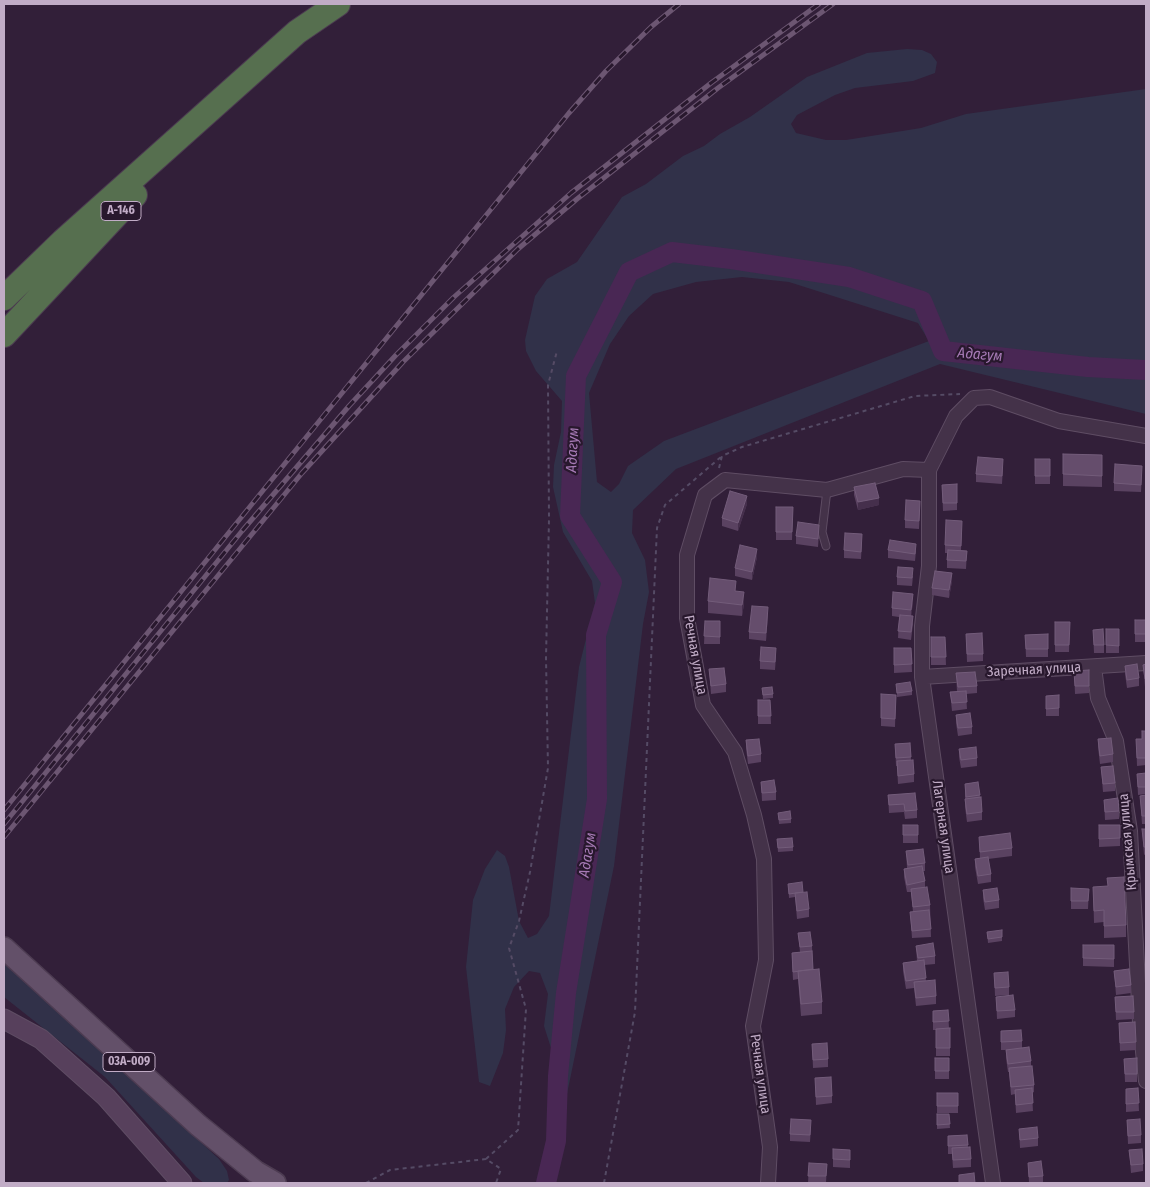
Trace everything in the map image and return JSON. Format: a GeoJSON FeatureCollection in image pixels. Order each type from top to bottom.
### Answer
{"type":"FeatureCollection","features":[{"type":"Feature","properties":{"kind":"highway","name":"А-146"},"geometry":{"type":"LineString","coordinates":[[4,298],[63,241],[297,32],[338,4]]}},
{"type":"Feature","properties":{"kind":"highway","name":"А-146"},"geometry":{"type":"LineString","coordinates":[[4,335],[237,86]]}},
{"type":"Feature","properties":{"kind":"main road","name":"03А-009"},"geometry":{"type":"LineString","coordinates":[[4,948],[198,1125],[253,1178],[275,1183]]}},
{"type":"Feature","properties":{"kind":"main road"},"geometry":{"type":"LineString","coordinates":[[4,1019],[41,1039],[106,1098],[182,1183]]}},
{"type":"Feature","properties":{"kind":"street"},"geometry":{"type":"LineString","coordinates":[[715,487],[725,480],[826,490],[902,469],[929,470],[956,416],[974,398],[990,397],[1059,421],[1146,436]]}},
{"type":"Feature","properties":{"kind":"street","name":"Лагерная улица"},"geometry":{"type":"LineString","coordinates":[[929,470],[929,566],[922,626],[922,677],[993,1183]]}},
{"type":"Feature","properties":{"kind":"street","name":"Речная улица"},"geometry":{"type":"LineString","coordinates":[[715,487],[705,495],[687,555],[687,618],[703,705],[735,752],[754,815],[764,859],[766,960],[754,1026],[770,1147],[768,1183]]}},
{"type":"Feature","properties":{"kind":"street","name":"Заречная улица"},"geometry":{"type":"LineString","coordinates":[[922,677],[1146,663]]}},
{"type":"Feature","properties":{"kind":"street","name":"Крымская улица"},"geometry":{"type":"LineString","coordinates":[[1094,667],[1098,698],[1116,741],[1130,831],[1140,1022],[1146,1081]]}},
{"type":"Feature","properties":{"kind":"lane"},"geometry":{"type":"LineString","coordinates":[[826,490],[822,532],[826,546]]}},
{"type":"Feature","properties":{"kind":"path"},"geometry":{"type":"LineString","coordinates":[[366,1183],[390,1170],[486,1159],[518,1130],[526,1009],[509,948],[519,921],[530,872],[548,768],[546,658],[549,519],[548,385],[558,351]]}},
{"type":"Feature","properties":{"kind":"path"},"geometry":{"type":"LineString","coordinates":[[604,1183],[635,1012],[657,528],[665,505],[722,456],[742,447],[915,396],[958,393],[974,398]]}},
{"type":"Feature","properties":{"kind":"path"},"geometry":{"type":"LineString","coordinates":[[715,487],[722,456]]}},
{"type":"Feature","properties":{"kind":"path"},"geometry":{"type":"LineString","coordinates":[[486,1159],[501,1169],[496,1183]]}},
{"type":"Feature","properties":{"kind":"shaded area"},"geometry":{"type":"Polygon","coordinates":[[[907,49],[922,50],[931,54],[937,62],[935,73],[913,81],[855,88],[835,95],[797,115],[791,124],[796,133],[826,140],[846,140],[921,128],[966,114],[1146,89],[1146,414],[940,364],[676,469],[633,510],[632,533],[645,560],[649,592],[643,624],[614,866],[561,1123],[551,1070],[551,1048],[544,1026],[548,994],[540,973],[529,971],[514,987],[505,1009],[506,1030],[503,1053],[490,1086],[479,1082],[466,967],[473,900],[485,869],[497,850],[505,856],[509,867],[519,921],[528,938],[537,934],[549,916],[579,667],[595,603],[592,581],[563,532],[553,487],[554,465],[561,432],[562,401],[536,371],[526,351],[525,340],[535,296],[547,279],[577,262],[622,197],[646,184],[683,156],[704,146],[720,134],[750,117],[807,77],[867,53],[907,49]],[[742,277],[696,282],[653,294],[629,316],[610,344],[589,393],[597,482],[611,492],[619,484],[628,466],[664,441],[929,341],[918,323],[789,282],[742,277]]]}},
{"type":"Feature","properties":{"kind":"shaded area"},"geometry":{"type":"Polygon","coordinates":[[[4,961],[219,1159],[227,1171],[229,1180],[227,1183],[204,1183],[196,1177],[105,1077],[4,997],[4,961]]]}},
{"type":"Feature","properties":{"kind":"building"},"geometry":{"type":"Polygon","coordinates":[[[1063,454],[1102,455],[1102,476],[1063,474],[1063,454]]]}},
{"type":"Feature","properties":{"kind":"building"},"geometry":{"type":"Polygon","coordinates":[[[978,457],[1003,459],[1002,476],[976,474],[978,457]]]}},
{"type":"Feature","properties":{"kind":"building"},"geometry":{"type":"Polygon","coordinates":[[[1035,459],[1050,459],[1050,476],[1035,476],[1035,459]]]}},
{"type":"Feature","properties":{"kind":"building"},"geometry":{"type":"Polygon","coordinates":[[[1115,464],[1142,466],[1141,485],[1114,483],[1115,464]]]}},
{"type":"Feature","properties":{"kind":"building"},"geometry":{"type":"Polygon","coordinates":[[[875,483],[879,498],[858,502],[854,487],[875,483]]]}},
{"type":"Feature","properties":{"kind":"building"},"geometry":{"type":"Polygon","coordinates":[[[957,484],[957,503],[943,503],[942,485],[957,484]]]}},
{"type":"Feature","properties":{"kind":"building"},"geometry":{"type":"Polygon","coordinates":[[[730,491],[747,496],[738,523],[722,518],[730,491]]]}},
{"type":"Feature","properties":{"kind":"building"},"geometry":{"type":"Polygon","coordinates":[[[906,500],[920,501],[919,521],[905,520],[906,500]]]}},
{"type":"Feature","properties":{"kind":"building"},"geometry":{"type":"Polygon","coordinates":[[[776,507],[793,507],[792,532],[776,532],[776,507]]]}},
{"type":"Feature","properties":{"kind":"building"},"geometry":{"type":"Polygon","coordinates":[[[946,520],[962,521],[961,546],[945,545],[946,520]]]}},
{"type":"Feature","properties":{"kind":"building"},"geometry":{"type":"Polygon","coordinates":[[[798,522],[819,525],[818,539],[796,536],[798,522]]]}},
{"type":"Feature","properties":{"kind":"building"},"geometry":{"type":"Polygon","coordinates":[[[845,533],[862,534],[861,552],[844,550],[845,533]]]}},
{"type":"Feature","properties":{"kind":"building"},"geometry":{"type":"Polygon","coordinates":[[[890,540],[916,544],[915,554],[888,550],[890,540]]]}},
{"type":"Feature","properties":{"kind":"building"},"geometry":{"type":"Polygon","coordinates":[[[740,545],[757,549],[752,572],[735,568],[740,545]]]}},
{"type":"Feature","properties":{"kind":"building"},"geometry":{"type":"Polygon","coordinates":[[[948,550],[967,551],[966,561],[947,560],[948,550]]]}},
{"type":"Feature","properties":{"kind":"building"},"geometry":{"type":"Polygon","coordinates":[[[898,567],[913,568],[912,578],[897,577],[898,567]]]}},
{"type":"Feature","properties":{"kind":"building"},"geometry":{"type":"Polygon","coordinates":[[[935,571],[952,573],[949,590],[932,588],[935,571]]]}},
{"type":"Feature","properties":{"kind":"building"},"geometry":{"type":"Polygon","coordinates":[[[710,578],[736,581],[735,591],[744,592],[742,605],[708,601],[710,578]]]}},
{"type":"Feature","properties":{"kind":"building"},"geometry":{"type":"Polygon","coordinates":[[[893,592],[913,594],[911,610],[892,608],[893,592]]]}},
{"type":"Feature","properties":{"kind":"building"},"geometry":{"type":"Polygon","coordinates":[[[752,606],[768,607],[766,633],[749,632],[752,606]]]}},
{"type":"Feature","properties":{"kind":"building"},"geometry":{"type":"Polygon","coordinates":[[[900,615],[913,616],[911,632],[898,631],[900,615]]]}},
{"type":"Feature","properties":{"kind":"building"},"geometry":{"type":"Polygon","coordinates":[[[1135,620],[1146,620],[1146,634],[1135,634],[1135,620]]]}},
{"type":"Feature","properties":{"kind":"building"},"geometry":{"type":"Polygon","coordinates":[[[705,621],[720,621],[720,637],[704,636],[705,621]]]}},
{"type":"Feature","properties":{"kind":"building"},"geometry":{"type":"Polygon","coordinates":[[[1055,622],[1070,622],[1069,645],[1055,645],[1055,622]]]}},
{"type":"Feature","properties":{"kind":"building"},"geometry":{"type":"Polygon","coordinates":[[[1103,629],[1104,645],[1094,645],[1093,630],[1103,629]]]}},
{"type":"Feature","properties":{"kind":"building"},"geometry":{"type":"Polygon","coordinates":[[[1106,629],[1119,629],[1119,646],[1106,645],[1106,629]]]}},
{"type":"Feature","properties":{"kind":"building"},"geometry":{"type":"Polygon","coordinates":[[[982,633],[983,654],[967,654],[966,634],[982,633]]]}},
{"type":"Feature","properties":{"kind":"building"},"geometry":{"type":"Polygon","coordinates":[[[1048,634],[1048,649],[1026,649],[1025,635],[1048,634]]]}},
{"type":"Feature","properties":{"kind":"building"},"geometry":{"type":"Polygon","coordinates":[[[931,637],[945,637],[946,657],[931,657],[931,637]]]}},
{"type":"Feature","properties":{"kind":"building"},"geometry":{"type":"Polygon","coordinates":[[[761,647],[776,648],[775,662],[760,661],[761,647]]]}},
{"type":"Feature","properties":{"kind":"building"},"geometry":{"type":"Polygon","coordinates":[[[894,648],[911,648],[912,664],[894,665],[894,648]]]}},
{"type":"Feature","properties":{"kind":"building"},"geometry":{"type":"Polygon","coordinates":[[[1137,664],[1139,678],[1127,680],[1125,666],[1137,664]]]}},
{"type":"Feature","properties":{"kind":"building"},"geometry":{"type":"Polygon","coordinates":[[[1146,664],[1146,679],[1145,679],[1143,665],[1146,664]]]}},
{"type":"Feature","properties":{"kind":"building"},"geometry":{"type":"Polygon","coordinates":[[[724,668],[726,684],[711,686],[709,669],[724,668]]]}},
{"type":"Feature","properties":{"kind":"building"},"geometry":{"type":"Polygon","coordinates":[[[1089,670],[1089,686],[1075,686],[1074,671],[1089,670]]]}},
{"type":"Feature","properties":{"kind":"building"},"geometry":{"type":"Polygon","coordinates":[[[975,672],[977,686],[958,687],[956,673],[975,672]]]}},
{"type":"Feature","properties":{"kind":"building"},"geometry":{"type":"Polygon","coordinates":[[[910,682],[912,691],[897,693],[896,684],[910,682]]]}},
{"type":"Feature","properties":{"kind":"building"},"geometry":{"type":"Polygon","coordinates":[[[772,687],[773,694],[763,695],[762,688],[772,687]]]}},
{"type":"Feature","properties":{"kind":"building"},"geometry":{"type":"Polygon","coordinates":[[[966,691],[967,702],[952,703],[950,692],[966,691]]]}},
{"type":"Feature","properties":{"kind":"building"},"geometry":{"type":"Polygon","coordinates":[[[881,694],[896,695],[895,719],[881,718],[881,694]]]}},
{"type":"Feature","properties":{"kind":"building"},"geometry":{"type":"Polygon","coordinates":[[[1059,695],[1059,708],[1046,709],[1046,696],[1059,695]]]}},
{"type":"Feature","properties":{"kind":"building"},"geometry":{"type":"Polygon","coordinates":[[[758,700],[770,700],[771,716],[758,716],[758,700]]]}},
{"type":"Feature","properties":{"kind":"building"},"geometry":{"type":"Polygon","coordinates":[[[970,713],[972,727],[958,728],[956,715],[970,713]]]}},
{"type":"Feature","properties":{"kind":"building"},"geometry":{"type":"Polygon","coordinates":[[[1142,731],[1146,731],[1146,758],[1137,758],[1136,739],[1142,739],[1142,731]]]}},
{"type":"Feature","properties":{"kind":"building"},"geometry":{"type":"Polygon","coordinates":[[[1111,738],[1113,754],[1100,756],[1098,739],[1111,738]]]}},
{"type":"Feature","properties":{"kind":"building"},"geometry":{"type":"Polygon","coordinates":[[[759,739],[761,754],[748,756],[746,740],[759,739]]]}},
{"type":"Feature","properties":{"kind":"building"},"geometry":{"type":"Polygon","coordinates":[[[910,743],[911,757],[896,758],[895,744],[910,743]]]}},
{"type":"Feature","properties":{"kind":"building"},"geometry":{"type":"Polygon","coordinates":[[[976,747],[977,758],[961,760],[959,749],[976,747]]]}},
{"type":"Feature","properties":{"kind":"building"},"geometry":{"type":"Polygon","coordinates":[[[913,760],[914,774],[898,776],[897,761],[913,760]]]}},
{"type":"Feature","properties":{"kind":"building"},"geometry":{"type":"Polygon","coordinates":[[[1113,766],[1115,783],[1103,784],[1101,767],[1113,766]]]}},
{"type":"Feature","properties":{"kind":"building"},"geometry":{"type":"Polygon","coordinates":[[[1146,773],[1146,787],[1138,787],[1137,774],[1146,773]]]}},
{"type":"Feature","properties":{"kind":"building"},"geometry":{"type":"Polygon","coordinates":[[[774,780],[776,792],[762,793],[761,782],[774,780]]]}},
{"type":"Feature","properties":{"kind":"building"},"geometry":{"type":"Polygon","coordinates":[[[978,782],[980,795],[966,797],[965,784],[978,782]]]}},
{"type":"Feature","properties":{"kind":"building"},"geometry":{"type":"Polygon","coordinates":[[[915,793],[917,810],[905,811],[904,804],[889,805],[888,795],[915,793]]]}},
{"type":"Feature","properties":{"kind":"building"},"geometry":{"type":"Polygon","coordinates":[[[1146,795],[1146,816],[1142,816],[1140,796],[1146,795]]]}},
{"type":"Feature","properties":{"kind":"building"},"geometry":{"type":"Polygon","coordinates":[[[981,797],[982,812],[967,814],[965,799],[981,797]]]}},
{"type":"Feature","properties":{"kind":"building"},"geometry":{"type":"Polygon","coordinates":[[[1118,798],[1119,811],[1105,812],[1104,800],[1118,798]]]}},
{"type":"Feature","properties":{"kind":"building"},"geometry":{"type":"Polygon","coordinates":[[[790,811],[791,819],[779,820],[778,813],[790,811]]]}},
{"type":"Feature","properties":{"kind":"building"},"geometry":{"type":"Polygon","coordinates":[[[903,825],[918,825],[918,835],[903,835],[903,825]]]}},
{"type":"Feature","properties":{"kind":"building"},"geometry":{"type":"Polygon","coordinates":[[[1099,825],[1120,825],[1120,838],[1099,839],[1099,825]]]}},
{"type":"Feature","properties":{"kind":"building"},"geometry":{"type":"Polygon","coordinates":[[[1142,829],[1146,829],[1146,847],[1144,847],[1142,829]]]}},
{"type":"Feature","properties":{"kind":"building"},"geometry":{"type":"Polygon","coordinates":[[[1010,833],[1012,848],[980,852],[979,837],[1010,833]]]}},
{"type":"Feature","properties":{"kind":"building"},"geometry":{"type":"Polygon","coordinates":[[[792,838],[793,847],[778,848],[777,839],[792,838]]]}},
{"type":"Feature","properties":{"kind":"building"},"geometry":{"type":"Polygon","coordinates":[[[923,849],[925,863],[908,865],[906,851],[923,849]]]}},
{"type":"Feature","properties":{"kind":"building"},"geometry":{"type":"Polygon","coordinates":[[[988,857],[991,874],[978,876],[975,859],[988,857]]]}},
{"type":"Feature","properties":{"kind":"building"},"geometry":{"type":"Polygon","coordinates":[[[922,866],[925,881],[907,885],[904,869],[922,866]]]}},
{"type":"Feature","properties":{"kind":"building"},"geometry":{"type":"Polygon","coordinates":[[[1124,877],[1126,925],[1104,926],[1104,910],[1094,911],[1093,887],[1108,886],[1107,878],[1124,877]]]}},
{"type":"Feature","properties":{"kind":"building"},"geometry":{"type":"Polygon","coordinates":[[[802,882],[803,892],[789,894],[788,884],[802,882]]]}},
{"type":"Feature","properties":{"kind":"building"},"geometry":{"type":"Polygon","coordinates":[[[927,887],[930,905],[913,907],[911,889],[927,887]]]}},
{"type":"Feature","properties":{"kind":"building"},"geometry":{"type":"Polygon","coordinates":[[[997,888],[999,900],[985,902],[983,890],[997,888]]]}},
{"type":"Feature","properties":{"kind":"building"},"geometry":{"type":"Polygon","coordinates":[[[1071,888],[1089,889],[1088,901],[1071,901],[1071,888]]]}},
{"type":"Feature","properties":{"kind":"building"},"geometry":{"type":"Polygon","coordinates":[[[807,892],[809,909],[797,911],[795,893],[807,892]]]}},
{"type":"Feature","properties":{"kind":"building"},"geometry":{"type":"Polygon","coordinates":[[[929,910],[931,929],[912,931],[910,912],[929,910]]]}},
{"type":"Feature","properties":{"kind":"building"},"geometry":{"type":"Polygon","coordinates":[[[1002,930],[1002,937],[988,939],[987,932],[1002,930]]]}},
{"type":"Feature","properties":{"kind":"building"},"geometry":{"type":"Polygon","coordinates":[[[810,932],[812,946],[800,947],[798,933],[810,932]]]}},
{"type":"Feature","properties":{"kind":"building"},"geometry":{"type":"Polygon","coordinates":[[[933,943],[935,956],[918,958],[916,946],[933,943]]]}},
{"type":"Feature","properties":{"kind":"building"},"geometry":{"type":"Polygon","coordinates":[[[1083,945],[1114,945],[1114,959],[1083,958],[1083,945]]]}},
{"type":"Feature","properties":{"kind":"building"},"geometry":{"type":"Polygon","coordinates":[[[812,951],[813,969],[793,972],[792,953],[812,951]]]}},
{"type":"Feature","properties":{"kind":"building"},"geometry":{"type":"Polygon","coordinates":[[[924,960],[926,978],[906,981],[903,963],[924,960]]]}},
{"type":"Feature","properties":{"kind":"building"},"geometry":{"type":"Polygon","coordinates":[[[819,969],[822,1002],[801,1004],[798,971],[819,969]]]}},
{"type":"Feature","properties":{"kind":"building"},"geometry":{"type":"Polygon","coordinates":[[[1129,969],[1131,985],[1116,987],[1114,971],[1129,969]]]}},
{"type":"Feature","properties":{"kind":"building"},"geometry":{"type":"Polygon","coordinates":[[[1008,972],[1009,987],[995,988],[994,973],[1008,972]]]}},
{"type":"Feature","properties":{"kind":"building"},"geometry":{"type":"Polygon","coordinates":[[[935,980],[936,996],[916,998],[914,982],[935,980]]]}},
{"type":"Feature","properties":{"kind":"building"},"geometry":{"type":"Polygon","coordinates":[[[1013,995],[1015,1010],[997,1011],[996,997],[1013,995]]]}},
{"type":"Feature","properties":{"kind":"building"},"geometry":{"type":"Polygon","coordinates":[[[1133,996],[1134,1012],[1116,1012],[1115,997],[1133,996]]]}},
{"type":"Feature","properties":{"kind":"building"},"geometry":{"type":"Polygon","coordinates":[[[948,1010],[949,1021],[933,1022],[933,1011],[948,1010]]]}},
{"type":"Feature","properties":{"kind":"building"},"geometry":{"type":"Polygon","coordinates":[[[1135,1022],[1136,1042],[1120,1043],[1119,1023],[1135,1022]]]}},
{"type":"Feature","properties":{"kind":"building"},"geometry":{"type":"Polygon","coordinates":[[[950,1028],[950,1048],[936,1048],[936,1029],[950,1028]]]}},
{"type":"Feature","properties":{"kind":"building"},"geometry":{"type":"Polygon","coordinates":[[[1021,1030],[1022,1041],[1001,1042],[1001,1031],[1021,1030]]]}},
{"type":"Feature","properties":{"kind":"building"},"geometry":{"type":"Polygon","coordinates":[[[827,1043],[828,1059],[813,1060],[812,1044],[827,1043]]]}},
{"type":"Feature","properties":{"kind":"building"},"geometry":{"type":"Polygon","coordinates":[[[1029,1047],[1031,1061],[1008,1064],[1006,1050],[1029,1047]]]}},
{"type":"Feature","properties":{"kind":"building"},"geometry":{"type":"Polygon","coordinates":[[[935,1058],[949,1058],[949,1071],[935,1071],[935,1058]]]}},
{"type":"Feature","properties":{"kind":"building"},"geometry":{"type":"Polygon","coordinates":[[[1137,1058],[1137,1074],[1125,1074],[1124,1059],[1137,1058]]]}},
{"type":"Feature","properties":{"kind":"building"},"geometry":{"type":"Polygon","coordinates":[[[1032,1066],[1034,1085],[1011,1087],[1009,1068],[1032,1066]]]}},
{"type":"Feature","properties":{"kind":"building"},"geometry":{"type":"Polygon","coordinates":[[[831,1077],[832,1096],[816,1097],[815,1078],[831,1077]]]}},
{"type":"Feature","properties":{"kind":"building"},"geometry":{"type":"Polygon","coordinates":[[[1032,1088],[1033,1103],[1016,1105],[1015,1090],[1032,1088]]]}},
{"type":"Feature","properties":{"kind":"building"},"geometry":{"type":"Polygon","coordinates":[[[1138,1088],[1139,1103],[1126,1104],[1126,1089],[1138,1088]]]}},
{"type":"Feature","properties":{"kind":"building"},"geometry":{"type":"Polygon","coordinates":[[[937,1093],[958,1093],[958,1106],[937,1106],[937,1093]]]}},
{"type":"Feature","properties":{"kind":"building"},"geometry":{"type":"Polygon","coordinates":[[[937,1114],[949,1114],[950,1124],[937,1125],[937,1114]]]}},
{"type":"Feature","properties":{"kind":"building"},"geometry":{"type":"Polygon","coordinates":[[[791,1119],[811,1120],[810,1135],[790,1134],[791,1119]]]}},
{"type":"Feature","properties":{"kind":"building"},"geometry":{"type":"Polygon","coordinates":[[[1140,1119],[1141,1135],[1128,1136],[1127,1120],[1140,1119]]]}},
{"type":"Feature","properties":{"kind":"building"},"geometry":{"type":"Polygon","coordinates":[[[1037,1127],[1038,1138],[1020,1140],[1019,1129],[1037,1127]]]}},
{"type":"Feature","properties":{"kind":"building"},"geometry":{"type":"Polygon","coordinates":[[[967,1135],[968,1145],[948,1146],[948,1136],[967,1135]]]}},
{"type":"Feature","properties":{"kind":"building"},"geometry":{"type":"Polygon","coordinates":[[[970,1147],[971,1159],[953,1160],[952,1148],[970,1147]]]}},
{"type":"Feature","properties":{"kind":"building"},"geometry":{"type":"Polygon","coordinates":[[[833,1149],[850,1150],[850,1160],[833,1159],[833,1149]]]}},
{"type":"Feature","properties":{"kind":"building"},"geometry":{"type":"Polygon","coordinates":[[[1142,1149],[1143,1164],[1131,1165],[1129,1150],[1142,1149]]]}},
{"type":"Feature","properties":{"kind":"building"},"geometry":{"type":"Polygon","coordinates":[[[1041,1161],[1043,1176],[1029,1177],[1028,1163],[1041,1161]]]}},
{"type":"Feature","properties":{"kind":"building"},"geometry":{"type":"Polygon","coordinates":[[[809,1163],[827,1164],[826,1176],[808,1176],[809,1163]]]}},
{"type":"Feature","properties":{"kind":"building"},"geometry":{"type":"Polygon","coordinates":[[[974,1173],[975,1183],[959,1183],[959,1175],[974,1173]]]}},
{"type":"Feature","properties":{"kind":"waterway","name":"Адагум"},"geometry":{"type":"LineString","coordinates":[[546,1183],[556,1141],[558,1076],[566,993],[597,799],[596,635],[612,582],[570,516],[576,376],[629,272],[672,252],[849,277],[922,301],[943,351],[1088,367],[1146,370]]}},
{"type":"Feature","properties":{"kind":"railway"},"geometry":{"type":"LineString","coordinates":[[4,810],[569,113],[606,71],[651,27],[679,4]]}},
{"type":"Feature","properties":{"kind":"railway"},"geometry":{"type":"LineString","coordinates":[[4,824],[242,531],[349,406],[396,355],[454,297],[571,193],[711,83],[819,4]]}},
{"type":"Feature","properties":{"kind":"railway"},"geometry":{"type":"LineString","coordinates":[[4,837],[302,473],[403,362],[518,249],[577,199],[718,88],[833,4]]}}]}
